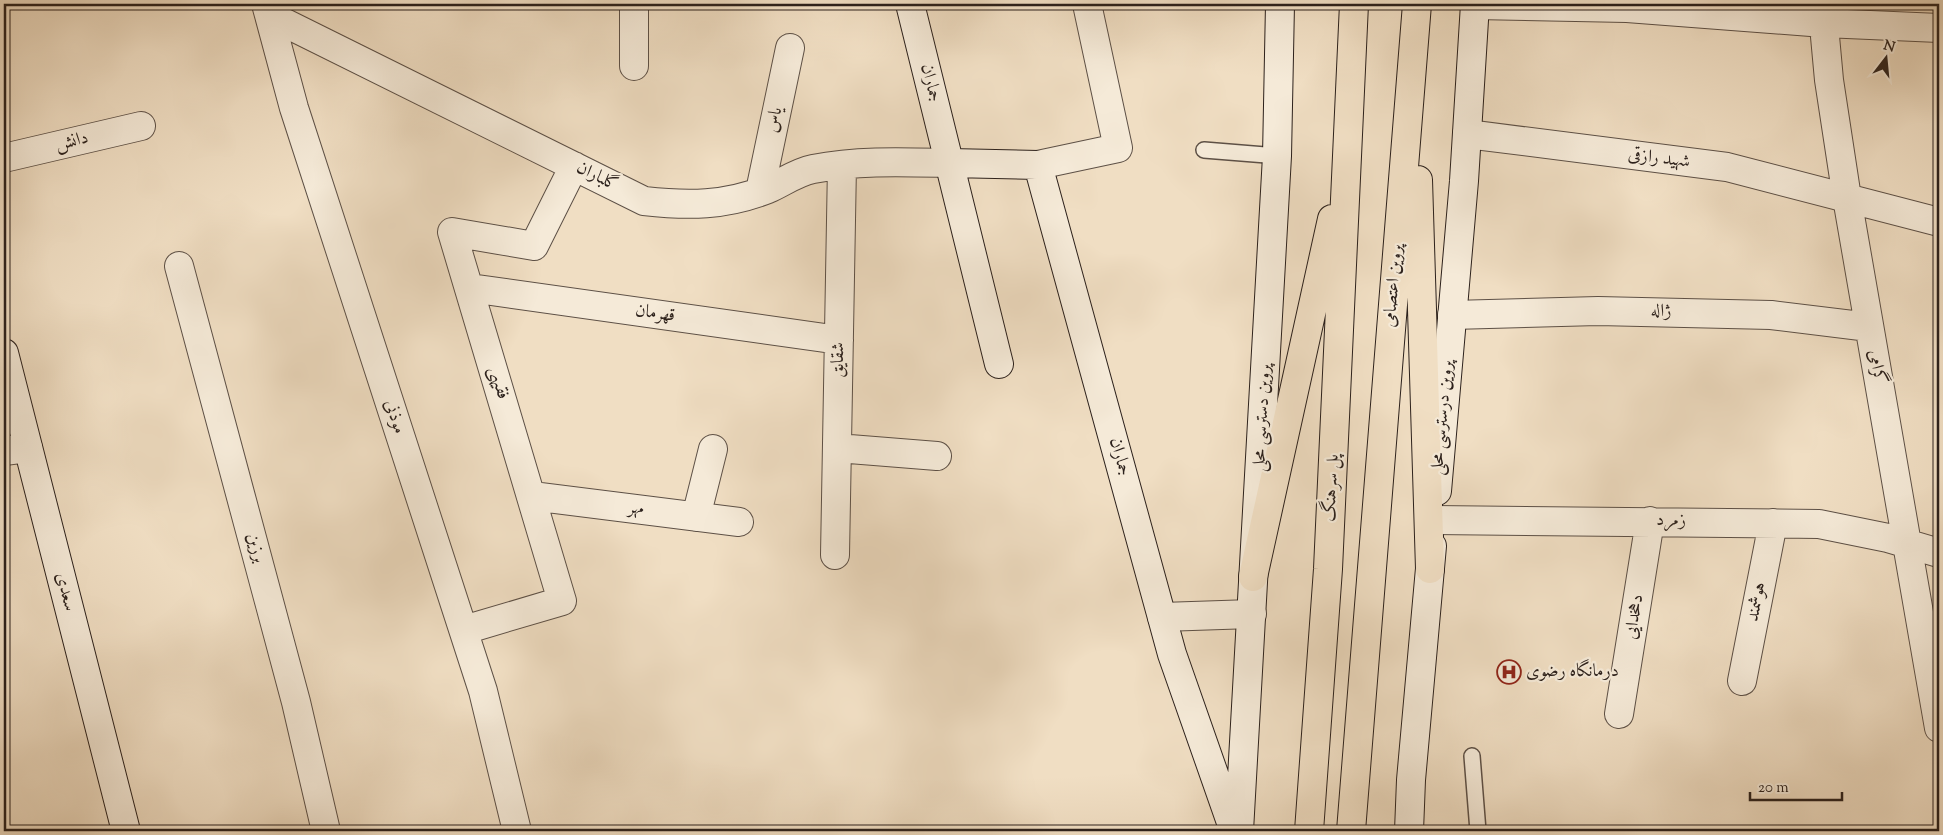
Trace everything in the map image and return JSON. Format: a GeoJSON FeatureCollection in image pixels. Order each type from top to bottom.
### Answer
{"type":"FeatureCollection","features":[{"type":"Feature","properties":{"kind":"main road"},"geometry":{"type":"LineString","coordinates":[[1254,577],[1348,144],[1354,4]]}},
{"type":"Feature","properties":{"kind":"main road","name":"پروین اعتصامی"},"geometry":{"type":"LineString","coordinates":[[1351,831],[1417,4]]}},
{"type":"Feature","properties":{"kind":"main road"},"geometry":{"type":"LineString","coordinates":[[1414,42],[1430,569]]}},
{"type":"Feature","properties":{"kind":"main road","name":"پل سرهنگ"},"geometry":{"type":"LineString","coordinates":[[1310,831],[1328,569],[1348,144]]}},
{"type":"Feature","properties":{"kind":"street"},"geometry":{"type":"LineString","coordinates":[[634,4],[634,66]]}},
{"type":"Feature","properties":{"kind":"street","name":"جماران"},"geometry":{"type":"LineString","coordinates":[[910,4],[999,364]]}},
{"type":"Feature","properties":{"kind":"street"},"geometry":{"type":"LineString","coordinates":[[950,163],[1038,165],[1118,148],[1087,4]]}},
{"type":"Feature","properties":{"kind":"street"},"geometry":{"type":"LineString","coordinates":[[1475,4],[1823,14],[1939,28]]}},
{"type":"Feature","properties":{"kind":"street","name":"پروین درسترسی محلی"},"geometry":{"type":"LineString","coordinates":[[1409,831],[1412,770],[1467,134],[1475,4]]}},
{"type":"Feature","properties":{"kind":"street","name":"پروین دسترسی محلی"},"geometry":{"type":"LineString","coordinates":[[1240,831],[1277,156],[1280,5]]}},
{"type":"Feature","properties":{"kind":"street","name":"گلباران"},"geometry":{"type":"LineString","coordinates":[[267,10],[644,201],[684,206],[723,202],[760,192],[810,169],[842,164],[868,161],[950,163]]}},
{"type":"Feature","properties":{"kind":"street","name":"موذنی"},"geometry":{"type":"LineString","coordinates":[[267,10],[294,108],[483,691],[517,831]]}},
{"type":"Feature","properties":{"kind":"street","name":"گرامی"},"geometry":{"type":"LineString","coordinates":[[1823,14],[1828,80],[1847,198],[1906,543],[1938,712]]}},
{"type":"Feature","properties":{"kind":"street","name":"یاس"},"geometry":{"type":"LineString","coordinates":[[760,192],[790,48]]}},
{"type":"Feature","properties":{"kind":"street","name":"دانش"},"geometry":{"type":"LineString","coordinates":[[4,158],[141,126]]}},
{"type":"Feature","properties":{"kind":"street","name":"شهید رازقی"},"geometry":{"type":"LineString","coordinates":[[1467,134],[1727,167],[1939,222]]}},
{"type":"Feature","properties":{"kind":"street","name":"شقایق"},"geometry":{"type":"LineString","coordinates":[[835,555],[842,164]]}},
{"type":"Feature","properties":{"kind":"street","name":"جماران"},"geometry":{"type":"LineString","coordinates":[[1038,165],[1172,654],[1234,831]]}},
{"type":"Feature","properties":{"kind":"street","name":"فقیهی"},"geometry":{"type":"LineString","coordinates":[[464,630],[562,601],[452,232],[534,246],[574,166]]}},
{"type":"Feature","properties":{"kind":"street","name":"برزین"},"geometry":{"type":"LineString","coordinates":[[179,266],[296,702],[326,831]]}},
{"type":"Feature","properties":{"kind":"street","name":"قهرمان"},"geometry":{"type":"LineString","coordinates":[[470,288],[839,340]]}},
{"type":"Feature","properties":{"kind":"street","name":"ژاله"},"geometry":{"type":"LineString","coordinates":[[1452,315],[1598,310],[1771,314],[1869,327]]}},
{"type":"Feature","properties":{"kind":"street","name":"سعدی"},"geometry":{"type":"LineString","coordinates":[[4,353],[16,449],[126,831]]}},
{"type":"Feature","properties":{"kind":"street"},"geometry":{"type":"LineString","coordinates":[[837,448],[937,456]]}},
{"type":"Feature","properties":{"kind":"street"},"geometry":{"type":"LineString","coordinates":[[696,516],[713,449]]}},
{"type":"Feature","properties":{"kind":"street","name":"مهر"},"geometry":{"type":"LineString","coordinates":[[532,496],[739,522]]}},
{"type":"Feature","properties":{"kind":"street","name":"زمرد"},"geometry":{"type":"LineString","coordinates":[[1434,520],[1819,524],[1906,543],[1939,553]]}},
{"type":"Feature","properties":{"kind":"street","name":"دهخدایی"},"geometry":{"type":"LineString","coordinates":[[1619,714],[1650,521]]}},
{"type":"Feature","properties":{"kind":"street","name":"هوشمند"},"geometry":{"type":"LineString","coordinates":[[1742,681],[1773,523]]}},
{"type":"Feature","properties":{"kind":"street"},"geometry":{"type":"LineString","coordinates":[[1162,617],[1252,614]]}},
{"type":"Feature","properties":{"kind":"lane"},"geometry":{"type":"LineString","coordinates":[[1204,150],[1277,156]]}},
{"type":"Feature","properties":{"kind":"lane"},"geometry":{"type":"LineString","coordinates":[[1472,756],[1478,831]]}},
{"type":"Feature","properties":{"kind":"place","name":"درمانگاه رضوی"},"geometry":{"type":"Point","coordinates":[1509,672]}}]}
